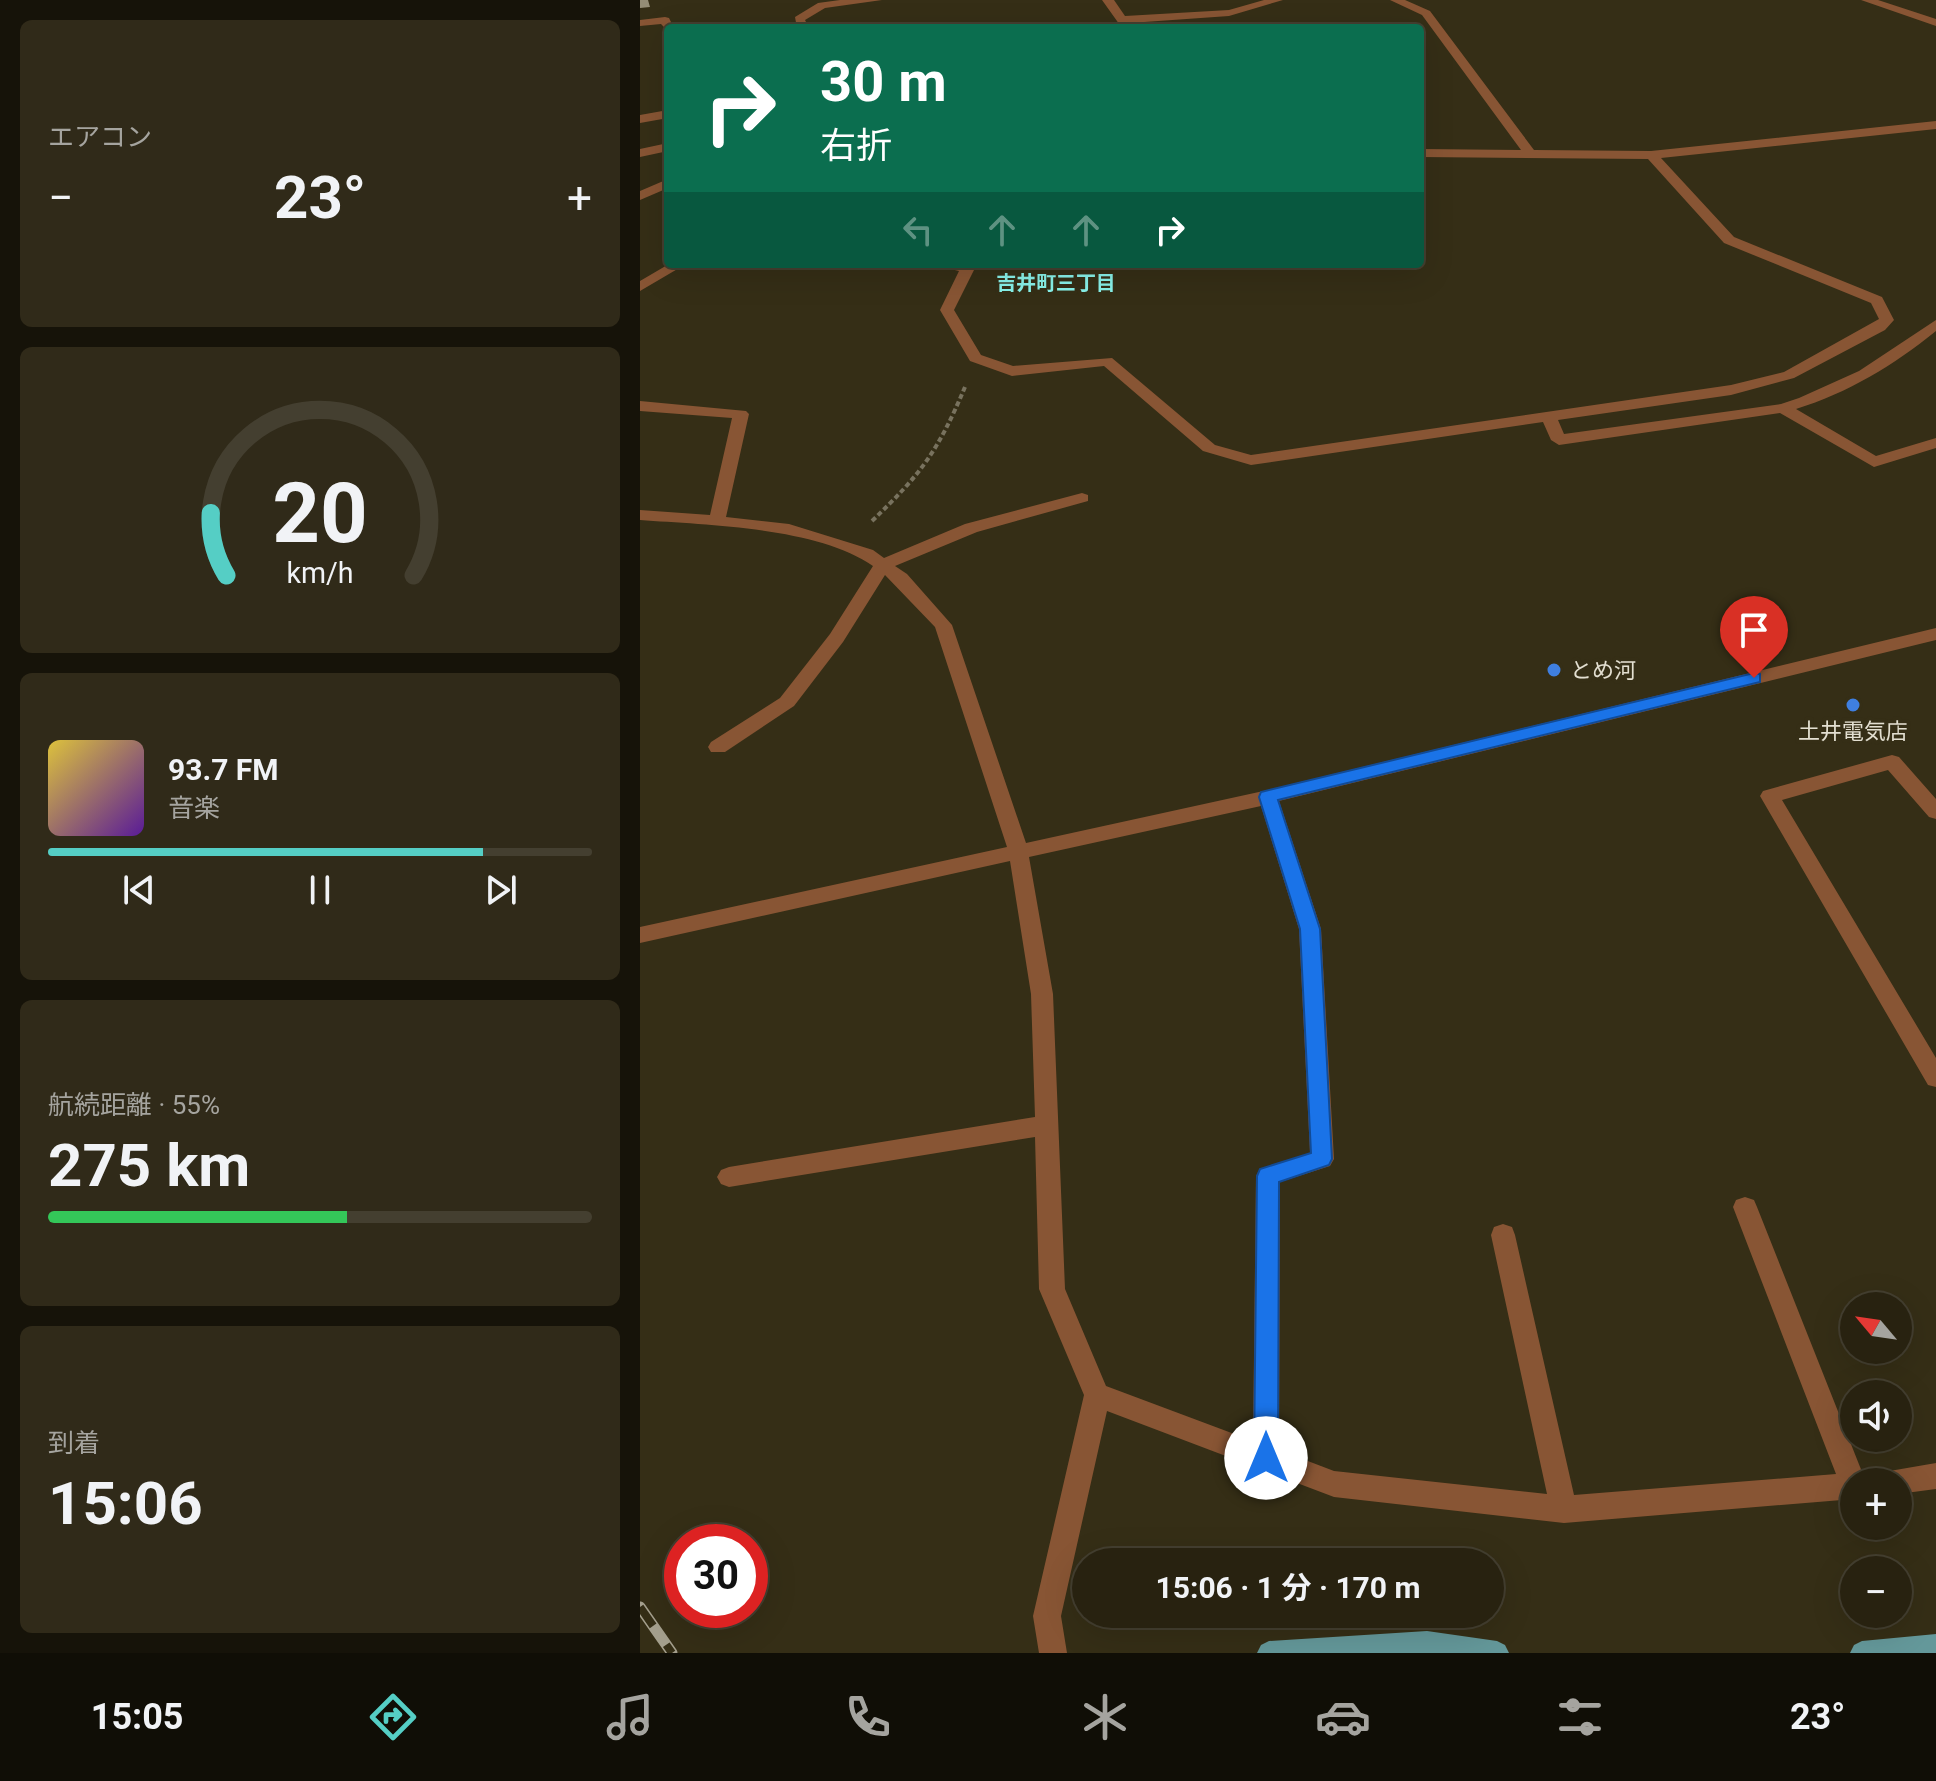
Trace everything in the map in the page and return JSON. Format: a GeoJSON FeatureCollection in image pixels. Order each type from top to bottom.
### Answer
{"type":"FeatureCollection","features":[{"type":"Feature","properties":{"kind":"street"},"geometry":{"type":"LineString","coordinates":[[801,24],[799,19],[822,5],[876,0]]}},
{"type":"Feature","properties":{"kind":"street"},"geometry":{"type":"LineString","coordinates":[[1108,0],[1125,24],[1229,13],[1277,0]]}},
{"type":"Feature","properties":{"kind":"street"},"geometry":{"type":"LineString","coordinates":[[1396,0],[1426,13],[1531,155]]}},
{"type":"Feature","properties":{"kind":"street"},"geometry":{"type":"LineString","coordinates":[[1867,0],[1936,23]]}},
{"type":"Feature","properties":{"kind":"street"},"geometry":{"type":"LineString","coordinates":[[640,23],[665,20],[666,24]]}},
{"type":"Feature","properties":{"kind":"street"},"geometry":{"type":"LineString","coordinates":[[640,119],[664,115]]}},
{"type":"Feature","properties":{"kind":"street"},"geometry":{"type":"LineString","coordinates":[[1424,153],[1651,155],[1936,125]]}},
{"type":"Feature","properties":{"kind":"street"},"geometry":{"type":"LineString","coordinates":[[1915,127],[1936,133]]}},
{"type":"Feature","properties":{"kind":"street"},"geometry":{"type":"LineString","coordinates":[[640,153],[664,148]]}},
{"type":"Feature","properties":{"kind":"street"},"geometry":{"type":"LineString","coordinates":[[968,268],[947,310],[975,358],[1012,371],[1107,361],[1209,448],[1251,460],[1731,390],[1789,375],[1880,327],[1887,320],[1877,300],[1729,240],[1651,155]]}},
{"type":"Feature","properties":{"kind":"street"},"geometry":{"type":"LineString","coordinates":[[640,196],[664,185]]}},
{"type":"Feature","properties":{"kind":"street"},"geometry":{"type":"LineString","coordinates":[[640,287],[672,268]]}},
{"type":"Feature","properties":{"kind":"street"},"geometry":{"type":"LineString","coordinates":[[1549,417],[1559,440],[1783,408],[1813,400],[1897,356],[1936,324]]}},
{"type":"Feature","properties":{"kind":"street"},"geometry":{"type":"LineString","coordinates":[[640,406],[741,414],[717,521]]}},
{"type":"Feature","properties":{"kind":"street"},"geometry":{"type":"LineString","coordinates":[[1783,408],[1874,462],[1936,443]]}},
{"type":"Feature","properties":{"kind":"street"},"geometry":{"type":"LineString","coordinates":[[718,747],[787,702],[837,638],[882,565],[971,528],[1082,498]]}},
{"type":"Feature","properties":{"kind":"street"},"geometry":{"type":"LineString","coordinates":[[640,515],[789,529],[867,554],[901,578],[943,625],[1018,849],[1042,994],[1052,1289],[1097,1395],[1047,1616],[1053,1653]]}},
{"type":"Feature","properties":{"kind":"street"},"geometry":{"type":"LineString","coordinates":[[640,935],[1018,849],[1268,797],[1936,634]]}},
{"type":"Feature","properties":{"kind":"street"},"geometry":{"type":"LineString","coordinates":[[1936,812],[1892,762],[1770,796],[1936,1078]]}},
{"type":"Feature","properties":{"kind":"street"},"geometry":{"type":"LineString","coordinates":[[1266,1458],[1268,1176],[1322,1159],[1310,929],[1268,797]]}},
{"type":"Feature","properties":{"kind":"street"},"geometry":{"type":"LineString","coordinates":[[729,1177],[1047,1125]]}},
{"type":"Feature","properties":{"kind":"street"},"geometry":{"type":"LineString","coordinates":[[1745,1207],[1847,1468]]}},
{"type":"Feature","properties":{"kind":"street"},"geometry":{"type":"LineString","coordinates":[[1503,1235],[1564,1509]]}},
{"type":"Feature","properties":{"kind":"street"},"geometry":{"type":"LineString","coordinates":[[1097,1395],[1334,1484],[1564,1509],[1840,1487]]}},
{"type":"Feature","properties":{"kind":"street"},"geometry":{"type":"LineString","coordinates":[[1912,1479],[1936,1476]]}},
{"type":"Feature","properties":{"kind":"path"},"geometry":{"type":"LineString","coordinates":[[845,547],[914,481],[942,442],[963,389],[992,364]]}},
{"type":"Feature","properties":{"kind":"waterway"},"geometry":{"type":"LineString","coordinates":[[1269,1653],[1427,1643],[1497,1653]]}},
{"type":"Feature","properties":{"kind":"waterway"},"geometry":{"type":"LineString","coordinates":[[1862,1653],[1936,1646]]}},
{"type":"Feature","properties":{"kind":"railway"},"geometry":{"type":"LineString","coordinates":[[640,1607],[672,1653]]}},
{"type":"Feature","properties":{"kind":"place","name":"とめ河"},"geometry":{"type":"Point","coordinates":[1554,670]}},
{"type":"Feature","properties":{"kind":"place","name":"土井電気店"},"geometry":{"type":"Point","coordinates":[1853,705]}},
{"type":"Feature","properties":{"kind":"district","name":"吉井町三丁目"},"geometry":{"type":"Point","coordinates":[1056,283]}},
{"type":"Feature","properties":{"kind":"route"},"geometry":{"type":"LineString","coordinates":[[1266,1458],[1268,1176],[1322,1159],[1310,929],[1268,797],[1754,678]]}}]}
